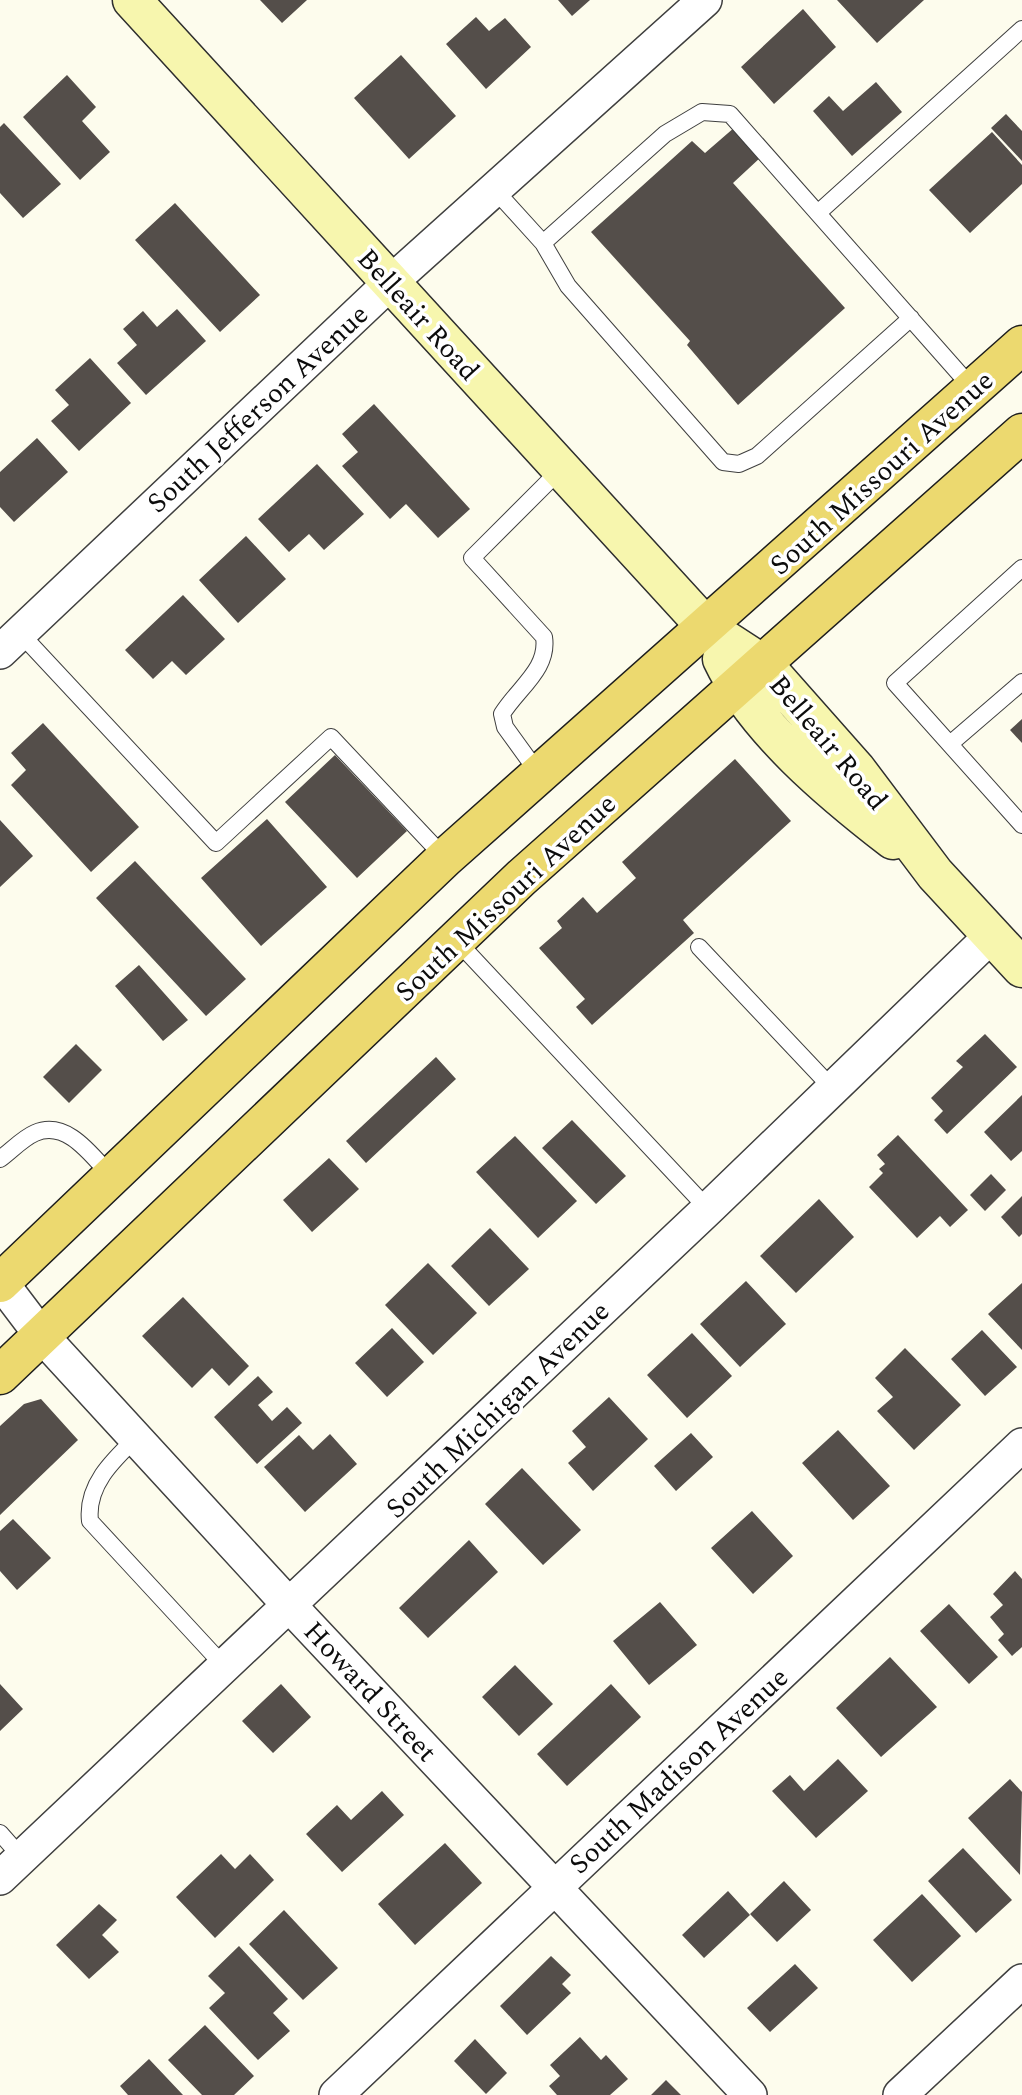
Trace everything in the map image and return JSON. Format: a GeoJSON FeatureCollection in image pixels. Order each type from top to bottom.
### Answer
{"type":"FeatureCollection","features":[{"type":"Feature","properties":{"kind":"main road","name":"Belleair Road"},"geometry":{"type":"LineString","coordinates":[[132,0],[707,628],[750,677],[828,789],[935,874],[1022,968]]}},
{"type":"Feature","properties":{"kind":"main road","name":"South Missouri Avenue"},"geometry":{"type":"LineString","coordinates":[[0,1282],[445,858],[707,628],[1022,345]]}},
{"type":"Feature","properties":{"kind":"main road","name":"South Missouri Avenue"},"geometry":{"type":"LineString","coordinates":[[0,1375],[520,878],[750,677],[1022,433]]}},
{"type":"Feature","properties":{"kind":"street","name":"South Jefferson Avenue"},"geometry":{"type":"LineString","coordinates":[[10,643],[390,282],[705,0]]}},
{"type":"Feature","properties":{"kind":"street","name":"South Michigan Avenue"},"geometry":{"type":"LineString","coordinates":[[11,1868],[708,1209],[991,936]]}},
{"type":"Feature","properties":{"kind":"street","name":"Howard Street"},"geometry":{"type":"LineString","coordinates":[[0,1282],[41,1335],[290,1606],[750,2095]]}},
{"type":"Feature","properties":{"kind":"street","name":"South Madison Avenue"},"geometry":{"type":"LineString","coordinates":[[336,2095],[1022,1445]]}},
{"type":"Feature","properties":{"kind":"street"},"geometry":{"type":"LineString","coordinates":[[900,2095],[1022,1981]]}},
{"type":"Feature","properties":{"kind":"lane"},"geometry":{"type":"LineString","coordinates":[[819,212],[1022,29]]}},
{"type":"Feature","properties":{"kind":"lane"},"geometry":{"type":"LineString","coordinates":[[543,243],[665,134],[702,112],[730,114],[973,389]]}},
{"type":"Feature","properties":{"kind":"lane"},"geometry":{"type":"LineString","coordinates":[[494,189],[543,243],[568,286],[723,463],[738,464],[757,456],[911,318]]}},
{"type":"Feature","properties":{"kind":"lane"},"geometry":{"type":"LineString","coordinates":[[540,774],[505,727],[502,714],[539,667],[546,650],[544,637],[472,558],[561,469]]}},
{"type":"Feature","properties":{"kind":"lane"},"geometry":{"type":"LineString","coordinates":[[1022,568],[895,683],[1022,825]]}},
{"type":"Feature","properties":{"kind":"lane"},"geometry":{"type":"LineString","coordinates":[[10,643],[216,843],[331,737],[445,858]]}},
{"type":"Feature","properties":{"kind":"lane"},"geometry":{"type":"LineString","coordinates":[[950,744],[1022,682]]}},
{"type":"Feature","properties":{"kind":"lane"},"geometry":{"type":"LineString","coordinates":[[456,940],[708,1209]]}},
{"type":"Feature","properties":{"kind":"lane"},"geometry":{"type":"LineString","coordinates":[[699,947],[832,1088]]}},
{"type":"Feature","properties":{"kind":"lane"},"geometry":{"type":"LineString","coordinates":[[0,1159],[36,1133],[55,1130],[73,1137],[111,1175]]}},
{"type":"Feature","properties":{"kind":"lane"},"geometry":{"type":"LineString","coordinates":[[136,1438],[110,1465],[93,1492],[88,1507],[90,1521],[225,1667]]}},
{"type":"Feature","properties":{"kind":"lane"},"geometry":{"type":"LineString","coordinates":[[0,1833],[11,1868]]}},
{"type":"Feature","properties":{"kind":"building"},"geometry":{"type":"Polygon","coordinates":[[[260,0],[307,0],[282,23],[260,0]]]}},
{"type":"Feature","properties":{"kind":"building"},"geometry":{"type":"Polygon","coordinates":[[[558,0],[590,0],[572,16],[558,0]]]}},
{"type":"Feature","properties":{"kind":"building"},"geometry":{"type":"Polygon","coordinates":[[[837,0],[924,0],[877,43],[837,0]]]}},
{"type":"Feature","properties":{"kind":"building"},"geometry":{"type":"Polygon","coordinates":[[[803,9],[836,47],[774,104],[741,67],[803,9]]]}},
{"type":"Feature","properties":{"kind":"building"},"geometry":{"type":"Polygon","coordinates":[[[476,17],[489,31],[505,18],[531,47],[486,89],[446,44],[476,17]]]}},
{"type":"Feature","properties":{"kind":"building"},"geometry":{"type":"Polygon","coordinates":[[[401,55],[456,116],[409,159],[354,98],[401,55]]]}},
{"type":"Feature","properties":{"kind":"building"},"geometry":{"type":"Polygon","coordinates":[[[67,75],[96,107],[82,121],[110,152],[80,180],[23,117],[67,75]]]}},
{"type":"Feature","properties":{"kind":"building"},"geometry":{"type":"Polygon","coordinates":[[[876,82],[902,112],[852,156],[813,111],[829,96],[843,111],[876,82]]]}},
{"type":"Feature","properties":{"kind":"building"},"geometry":{"type":"Polygon","coordinates":[[[1006,114],[1022,131],[1022,161],[991,128],[1006,114]]]}},
{"type":"Feature","properties":{"kind":"building"},"geometry":{"type":"Polygon","coordinates":[[[4,123],[61,184],[23,218],[0,193],[0,127],[4,123]]]}},
{"type":"Feature","properties":{"kind":"building"},"geometry":{"type":"Polygon","coordinates":[[[735,127],[761,157],[733,183],[845,308],[738,405],[687,345],[690,341],[591,232],[692,141],[705,153],[735,127]]]}},
{"type":"Feature","properties":{"kind":"building"},"geometry":{"type":"Polygon","coordinates":[[[992,132],[1022,165],[1022,184],[970,233],[929,190],[992,132]]]}},
{"type":"Feature","properties":{"kind":"building"},"geometry":{"type":"Polygon","coordinates":[[[175,203],[260,295],[220,332],[135,240],[175,203]]]}},
{"type":"Feature","properties":{"kind":"building"},"geometry":{"type":"Polygon","coordinates":[[[177,309],[206,341],[146,395],[117,363],[137,345],[123,329],[143,311],[157,327],[177,309]]]}},
{"type":"Feature","properties":{"kind":"building"},"geometry":{"type":"Polygon","coordinates":[[[90,358],[131,403],[79,451],[51,421],[69,405],[55,390],[90,358]]]}},
{"type":"Feature","properties":{"kind":"building"},"geometry":{"type":"Polygon","coordinates":[[[374,404],[470,509],[438,538],[406,504],[390,519],[342,466],[358,452],[342,434],[374,404]]]}},
{"type":"Feature","properties":{"kind":"building"},"geometry":{"type":"Polygon","coordinates":[[[37,438],[68,472],[14,522],[0,507],[0,472],[37,438]]]}},
{"type":"Feature","properties":{"kind":"building"},"geometry":{"type":"Polygon","coordinates":[[[317,464],[364,514],[324,550],[309,534],[289,552],[258,519],[317,464]]]}},
{"type":"Feature","properties":{"kind":"building"},"geometry":{"type":"Polygon","coordinates":[[[246,536],[286,579],[238,623],[199,580],[246,536]]]}},
{"type":"Feature","properties":{"kind":"building"},"geometry":{"type":"Polygon","coordinates":[[[183,595],[225,639],[186,675],[172,661],[153,679],[125,650],[183,595]]]}},
{"type":"Feature","properties":{"kind":"building"},"geometry":{"type":"Polygon","coordinates":[[[1022,719],[1022,743],[1010,730],[1022,719]]]}},
{"type":"Feature","properties":{"kind":"building"},"geometry":{"type":"Polygon","coordinates":[[[43,723],[139,827],[91,872],[11,785],[26,770],[11,753],[43,723]]]}},
{"type":"Feature","properties":{"kind":"building"},"geometry":{"type":"Polygon","coordinates":[[[335,755],[407,831],[357,878],[285,802],[335,755]]]}},
{"type":"Feature","properties":{"kind":"building"},"geometry":{"type":"Polygon","coordinates":[[[735,759],[791,821],[683,920],[694,933],[592,1025],[576,1007],[585,999],[539,948],[562,928],[557,921],[583,897],[597,913],[636,878],[622,862],[735,759]]]}},
{"type":"Feature","properties":{"kind":"building"},"geometry":{"type":"Polygon","coordinates":[[[267,819],[327,887],[261,946],[201,878],[267,819]]]}},
{"type":"Feature","properties":{"kind":"building"},"geometry":{"type":"Polygon","coordinates":[[[0,820],[33,856],[0,887],[0,820]]]}},
{"type":"Feature","properties":{"kind":"building"},"geometry":{"type":"Polygon","coordinates":[[[135,861],[246,979],[206,1016],[96,898],[135,861]]]}},
{"type":"Feature","properties":{"kind":"building"},"geometry":{"type":"Polygon","coordinates":[[[139,965],[188,1020],[163,1041],[115,986],[139,965]]]}},
{"type":"Feature","properties":{"kind":"building"},"geometry":{"type":"Polygon","coordinates":[[[985,1034],[1017,1067],[947,1134],[934,1120],[943,1111],[931,1098],[963,1067],[956,1061],[985,1034]]]}},
{"type":"Feature","properties":{"kind":"building"},"geometry":{"type":"Polygon","coordinates":[[[76,1044],[102,1070],[69,1103],[43,1077],[76,1044]]]}},
{"type":"Feature","properties":{"kind":"building"},"geometry":{"type":"Polygon","coordinates":[[[436,1057],[456,1079],[366,1163],[346,1141],[436,1057]]]}},
{"type":"Feature","properties":{"kind":"building"},"geometry":{"type":"Polygon","coordinates":[[[1022,1095],[1022,1151],[1011,1161],[984,1132],[1022,1095]]]}},
{"type":"Feature","properties":{"kind":"building"},"geometry":{"type":"Polygon","coordinates":[[[572,1120],[626,1176],[596,1204],[542,1148],[572,1120]]]}},
{"type":"Feature","properties":{"kind":"building"},"geometry":{"type":"Polygon","coordinates":[[[898,1135],[968,1210],[950,1227],[940,1216],[917,1238],[869,1187],[883,1173],[879,1169],[885,1164],[877,1155],[898,1135]]]}},
{"type":"Feature","properties":{"kind":"building"},"geometry":{"type":"Polygon","coordinates":[[[515,1136],[577,1201],[538,1238],[476,1172],[515,1136]]]}},
{"type":"Feature","properties":{"kind":"building"},"geometry":{"type":"Polygon","coordinates":[[[329,1158],[359,1189],[312,1232],[283,1200],[329,1158]]]}},
{"type":"Feature","properties":{"kind":"building"},"geometry":{"type":"Polygon","coordinates":[[[991,1174],[1006,1190],[985,1211],[970,1195],[991,1174]]]}},
{"type":"Feature","properties":{"kind":"building"},"geometry":{"type":"Polygon","coordinates":[[[1022,1196],[1022,1234],[1019,1237],[1001,1217],[1022,1196]]]}},
{"type":"Feature","properties":{"kind":"building"},"geometry":{"type":"Polygon","coordinates":[[[819,1199],[854,1237],[796,1293],[760,1256],[819,1199]]]}},
{"type":"Feature","properties":{"kind":"building"},"geometry":{"type":"Polygon","coordinates":[[[490,1228],[529,1269],[489,1306],[451,1266],[490,1228]]]}},
{"type":"Feature","properties":{"kind":"building"},"geometry":{"type":"Polygon","coordinates":[[[428,1263],[477,1313],[433,1355],[385,1305],[428,1263]]]}},
{"type":"Feature","properties":{"kind":"building"},"geometry":{"type":"Polygon","coordinates":[[[746,1281],[786,1324],[740,1367],[700,1324],[746,1281]]]}},
{"type":"Feature","properties":{"kind":"building"},"geometry":{"type":"Polygon","coordinates":[[[1022,1283],[1022,1350],[988,1314],[1022,1283]]]}},
{"type":"Feature","properties":{"kind":"building"},"geometry":{"type":"Polygon","coordinates":[[[183,1297],[249,1366],[229,1386],[212,1368],[192,1388],[142,1336],[183,1297]]]}},
{"type":"Feature","properties":{"kind":"building"},"geometry":{"type":"Polygon","coordinates":[[[392,1328],[424,1362],[387,1397],[355,1363],[392,1328]]]}},
{"type":"Feature","properties":{"kind":"building"},"geometry":{"type":"Polygon","coordinates":[[[982,1330],[1017,1367],[985,1396],[951,1359],[982,1330]]]}},
{"type":"Feature","properties":{"kind":"building"},"geometry":{"type":"Polygon","coordinates":[[[692,1333],[732,1376],[687,1418],[647,1375],[692,1333]]]}},
{"type":"Feature","properties":{"kind":"building"},"geometry":{"type":"Polygon","coordinates":[[[905,1348],[961,1405],[914,1450],[877,1411],[893,1397],[875,1378],[905,1348]]]}},
{"type":"Feature","properties":{"kind":"building"},"geometry":{"type":"Polygon","coordinates":[[[258,1376],[273,1392],[258,1405],[272,1421],[287,1407],[302,1423],[257,1464],[214,1417],[258,1376]]]}},
{"type":"Feature","properties":{"kind":"building"},"geometry":{"type":"Polygon","coordinates":[[[609,1397],[648,1439],[593,1491],[568,1463],[586,1447],[572,1431],[609,1397]]]}},
{"type":"Feature","properties":{"kind":"building"},"geometry":{"type":"Polygon","coordinates":[[[41,1399],[78,1440],[0,1515],[0,1426],[24,1404],[41,1399]]]}},
{"type":"Feature","properties":{"kind":"building"},"geometry":{"type":"Polygon","coordinates":[[[838,1430],[890,1486],[853,1520],[802,1463],[838,1430]]]}},
{"type":"Feature","properties":{"kind":"building"},"geometry":{"type":"Polygon","coordinates":[[[691,1433],[713,1457],[676,1491],[654,1466],[691,1433]]]}},
{"type":"Feature","properties":{"kind":"building"},"geometry":{"type":"Polygon","coordinates":[[[330,1434],[357,1464],[305,1512],[264,1467],[299,1435],[313,1450],[330,1434]]]}},
{"type":"Feature","properties":{"kind":"building"},"geometry":{"type":"Polygon","coordinates":[[[522,1468],[581,1530],[543,1565],[485,1504],[522,1468]]]}},
{"type":"Feature","properties":{"kind":"building"},"geometry":{"type":"Polygon","coordinates":[[[752,1511],[793,1556],[753,1594],[711,1548],[752,1511]]]}},
{"type":"Feature","properties":{"kind":"building"},"geometry":{"type":"Polygon","coordinates":[[[13,1519],[51,1558],[17,1590],[0,1571],[0,1531],[13,1519]]]}},
{"type":"Feature","properties":{"kind":"building"},"geometry":{"type":"Polygon","coordinates":[[[469,1540],[498,1572],[428,1638],[399,1608],[469,1540]]]}},
{"type":"Feature","properties":{"kind":"building"},"geometry":{"type":"Polygon","coordinates":[[[1015,1571],[1022,1579],[1022,1647],[1012,1656],[998,1640],[1004,1634],[990,1617],[1003,1605],[993,1594],[1015,1571]]]}},
{"type":"Feature","properties":{"kind":"building"},"geometry":{"type":"Polygon","coordinates":[[[660,1602],[697,1645],[649,1685],[613,1641],[660,1602]]]}},
{"type":"Feature","properties":{"kind":"building"},"geometry":{"type":"Polygon","coordinates":[[[949,1604],[998,1657],[969,1684],[920,1631],[949,1604]]]}},
{"type":"Feature","properties":{"kind":"building"},"geometry":{"type":"Polygon","coordinates":[[[890,1657],[937,1707],[881,1757],[836,1708],[890,1657]]]}},
{"type":"Feature","properties":{"kind":"building"},"geometry":{"type":"Polygon","coordinates":[[[515,1665],[553,1704],[519,1736],[482,1697],[515,1665]]]}},
{"type":"Feature","properties":{"kind":"building"},"geometry":{"type":"Polygon","coordinates":[[[0,1684],[23,1709],[0,1731],[0,1684]]]}},
{"type":"Feature","properties":{"kind":"building"},"geometry":{"type":"Polygon","coordinates":[[[281,1684],[311,1717],[273,1753],[242,1721],[281,1684]]]}},
{"type":"Feature","properties":{"kind":"building"},"geometry":{"type":"Polygon","coordinates":[[[611,1684],[641,1717],[567,1786],[537,1754],[611,1684]]]}},
{"type":"Feature","properties":{"kind":"building"},"geometry":{"type":"Polygon","coordinates":[[[838,1759],[868,1791],[816,1838],[772,1791],[790,1775],[804,1791],[838,1759]]]}},
{"type":"Feature","properties":{"kind":"building"},"geometry":{"type":"Polygon","coordinates":[[[1010,1779],[1022,1792],[1020,1875],[968,1818],[1010,1779]]]}},
{"type":"Feature","properties":{"kind":"building"},"geometry":{"type":"Polygon","coordinates":[[[382,1791],[404,1815],[342,1872],[306,1834],[337,1805],[351,1820],[382,1791]]]}},
{"type":"Feature","properties":{"kind":"building"},"geometry":{"type":"Polygon","coordinates":[[[445,1843],[482,1883],[415,1945],[378,1904],[445,1843]]]}},
{"type":"Feature","properties":{"kind":"building"},"geometry":{"type":"Polygon","coordinates":[[[963,1848],[1012,1900],[976,1933],[928,1881],[963,1848]]]}},
{"type":"Feature","properties":{"kind":"building"},"geometry":{"type":"Polygon","coordinates":[[[221,1854],[235,1869],[250,1854],[274,1880],[215,1938],[176,1897],[221,1854]]]}},
{"type":"Feature","properties":{"kind":"building"},"geometry":{"type":"Polygon","coordinates":[[[784,1881],[811,1910],[777,1942],[750,1914],[784,1881]]]}},
{"type":"Feature","properties":{"kind":"building"},"geometry":{"type":"Polygon","coordinates":[[[728,1891],[750,1915],[704,1958],[682,1935],[728,1891]]]}},
{"type":"Feature","properties":{"kind":"building"},"geometry":{"type":"Polygon","coordinates":[[[922,1894],[961,1936],[912,1982],[873,1940],[922,1894]]]}},
{"type":"Feature","properties":{"kind":"building"},"geometry":{"type":"Polygon","coordinates":[[[99,1904],[117,1920],[102,1935],[119,1952],[89,1979],[56,1945],[99,1904]]]}},
{"type":"Feature","properties":{"kind":"building"},"geometry":{"type":"Polygon","coordinates":[[[284,1910],[338,1968],[303,2000],[249,1944],[284,1910]]]}},
{"type":"Feature","properties":{"kind":"building"},"geometry":{"type":"Polygon","coordinates":[[[239,1946],[288,1999],[273,2013],[290,2031],[258,2060],[209,2008],[225,1993],[208,1976],[239,1946]]]}},
{"type":"Feature","properties":{"kind":"building"},"geometry":{"type":"Polygon","coordinates":[[[551,1956],[571,1975],[562,1984],[571,1993],[527,2035],[500,2006],[551,1956]]]}},
{"type":"Feature","properties":{"kind":"building"},"geometry":{"type":"Polygon","coordinates":[[[795,1964],[818,1988],[770,2032],[747,2008],[795,1964]]]}},
{"type":"Feature","properties":{"kind":"building"},"geometry":{"type":"Polygon","coordinates":[[[205,2025],[254,2076],[234,2095],[202,2095],[168,2060],[205,2025]]]}},
{"type":"Feature","properties":{"kind":"building"},"geometry":{"type":"Polygon","coordinates":[[[580,2037],[601,2060],[606,2055],[628,2079],[610,2095],[557,2095],[549,2086],[560,2076],[550,2065],[580,2037]]]}},
{"type":"Feature","properties":{"kind":"building"},"geometry":{"type":"Polygon","coordinates":[[[475,2039],[507,2073],[486,2094],[454,2061],[475,2039]]]}},
{"type":"Feature","properties":{"kind":"building"},"geometry":{"type":"Polygon","coordinates":[[[149,2059],[183,2095],[128,2095],[120,2086],[149,2059]]]}},
{"type":"Feature","properties":{"kind":"building"},"geometry":{"type":"Polygon","coordinates":[[[666,2080],[681,2095],[651,2095],[666,2080]]]}}]}
